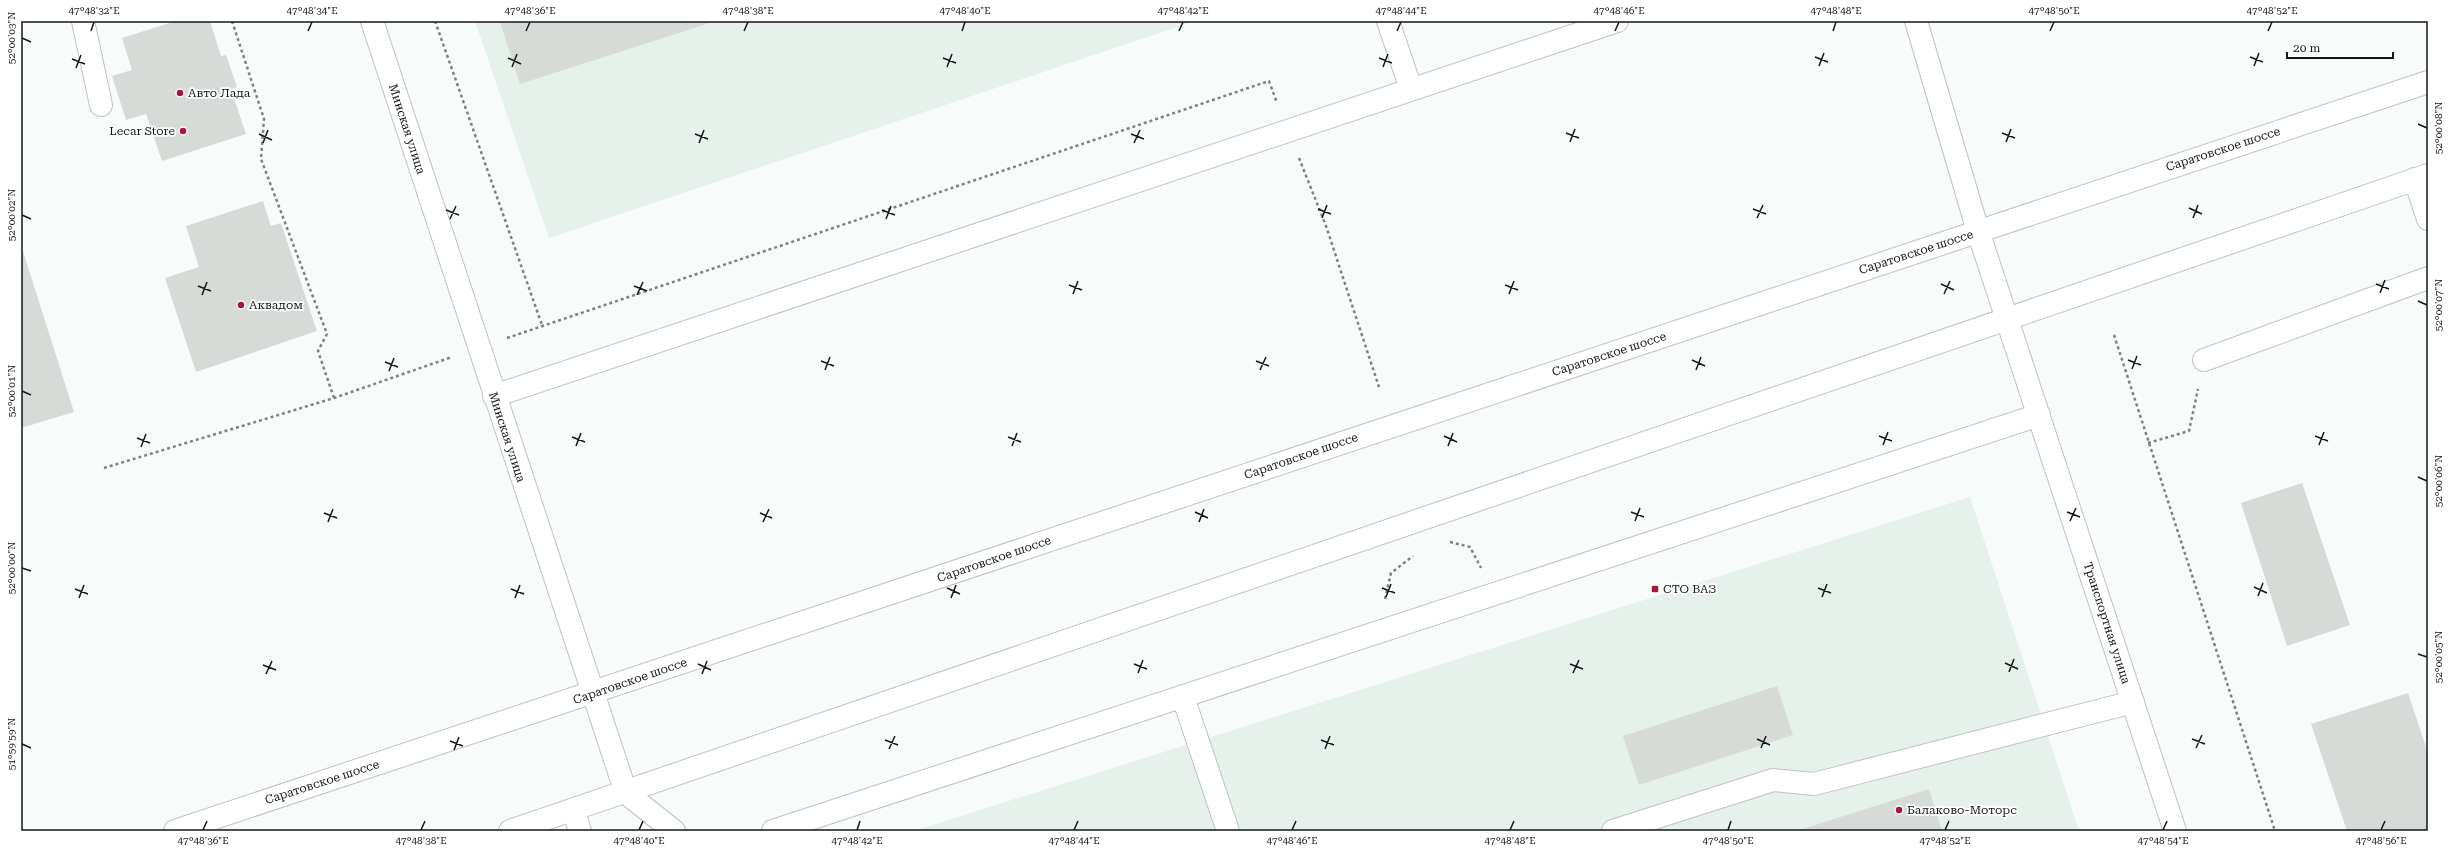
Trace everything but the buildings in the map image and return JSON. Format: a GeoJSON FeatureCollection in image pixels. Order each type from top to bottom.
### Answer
{"type":"FeatureCollection","features":[{"type":"Feature","properties":{"kind":"main road"},"geometry":{"type":"LineString","coordinates":[[83,21],[101,105]]}},
{"type":"Feature","properties":{"kind":"main road","name":"Минская улица"},"geometry":{"type":"LineString","coordinates":[[372,21],[591,694],[626,793]]}},
{"type":"Feature","properties":{"kind":"main road"},"geometry":{"type":"LineString","coordinates":[[1388,21],[1411,89]]}},
{"type":"Feature","properties":{"kind":"main road"},"geometry":{"type":"LineString","coordinates":[[494,396],[1617,21]]}},
{"type":"Feature","properties":{"kind":"main road","name":"Транспортная улица"},"geometry":{"type":"LineString","coordinates":[[1916,21],[1978,231],[2175,831]]}},
{"type":"Feature","properties":{"kind":"main road","name":"Саратовское шоссе"},"geometry":{"type":"LineString","coordinates":[[174,831],[591,694],[2428,82]]}},
{"type":"Feature","properties":{"kind":"main road"},"geometry":{"type":"LineString","coordinates":[[510,831],[577,821],[626,793],[2422,177],[2428,219]]}},
{"type":"Feature","properties":{"kind":"main road"},"geometry":{"type":"LineString","coordinates":[[2204,360],[2428,278]]}},
{"type":"Feature","properties":{"kind":"main road"},"geometry":{"type":"LineString","coordinates":[[773,831],[2039,415]]}},
{"type":"Feature","properties":{"kind":"main road"},"geometry":{"type":"LineString","coordinates":[[1183,697],[1228,831]]}},
{"type":"Feature","properties":{"kind":"main road"},"geometry":{"type":"LineString","coordinates":[[1613,831],[1773,780],[1814,784],[2133,702]]}},
{"type":"Feature","properties":{"kind":"main road"},"geometry":{"type":"LineString","coordinates":[[626,793],[674,831]]}},
{"type":"Feature","properties":{"kind":"path"},"geometry":{"type":"LineString","coordinates":[[232,21],[264,119],[261,159],[327,334],[318,351],[334,398]]}},
{"type":"Feature","properties":{"kind":"path"},"geometry":{"type":"LineString","coordinates":[[435,21],[542,326]]}},
{"type":"Feature","properties":{"kind":"path"},"geometry":{"type":"LineString","coordinates":[[104,468],[334,398],[542,326],[1268,81]]}},
{"type":"Feature","properties":{"kind":"path"},"geometry":{"type":"LineString","coordinates":[[1326,226],[1379,387]]}},
{"type":"Feature","properties":{"kind":"path"},"geometry":{"type":"LineString","coordinates":[[2114,335],[2275,831]]}},
{"type":"Feature","properties":{"kind":"path"},"geometry":{"type":"LineString","coordinates":[[2148,443],[2189,431],[2204,360]]}},
{"type":"Feature","properties":{"kind":"path"},"geometry":{"type":"LineString","coordinates":[[1378,633],[1391,573],[1418,551]]}},
{"type":"Feature","properties":{"kind":"shaded area"},"geometry":{"type":"Polygon","coordinates":[[[475,21],[1195,21],[549,238],[475,21]]]}},
{"type":"Feature","properties":{"kind":"shaded area"},"geometry":{"type":"Polygon","coordinates":[[[1970,497],[2079,831],[914,831],[1970,497]]]}},
{"type":"Feature","properties":{"kind":"place","name":"Авто Лада"},"geometry":{"type":"Point","coordinates":[180,93]}},
{"type":"Feature","properties":{"kind":"place","name":"Lecar Store"},"geometry":{"type":"Point","coordinates":[183,131]}},
{"type":"Feature","properties":{"kind":"place","name":"Аквадом"},"geometry":{"type":"Point","coordinates":[241,305]}},
{"type":"Feature","properties":{"kind":"place","name":"СТО ВАЗ"},"geometry":{"type":"Point","coordinates":[1655,589]}},
{"type":"Feature","properties":{"kind":"place","name":"Балаково-Моторс"},"geometry":{"type":"Point","coordinates":[1899,810]}}]}
